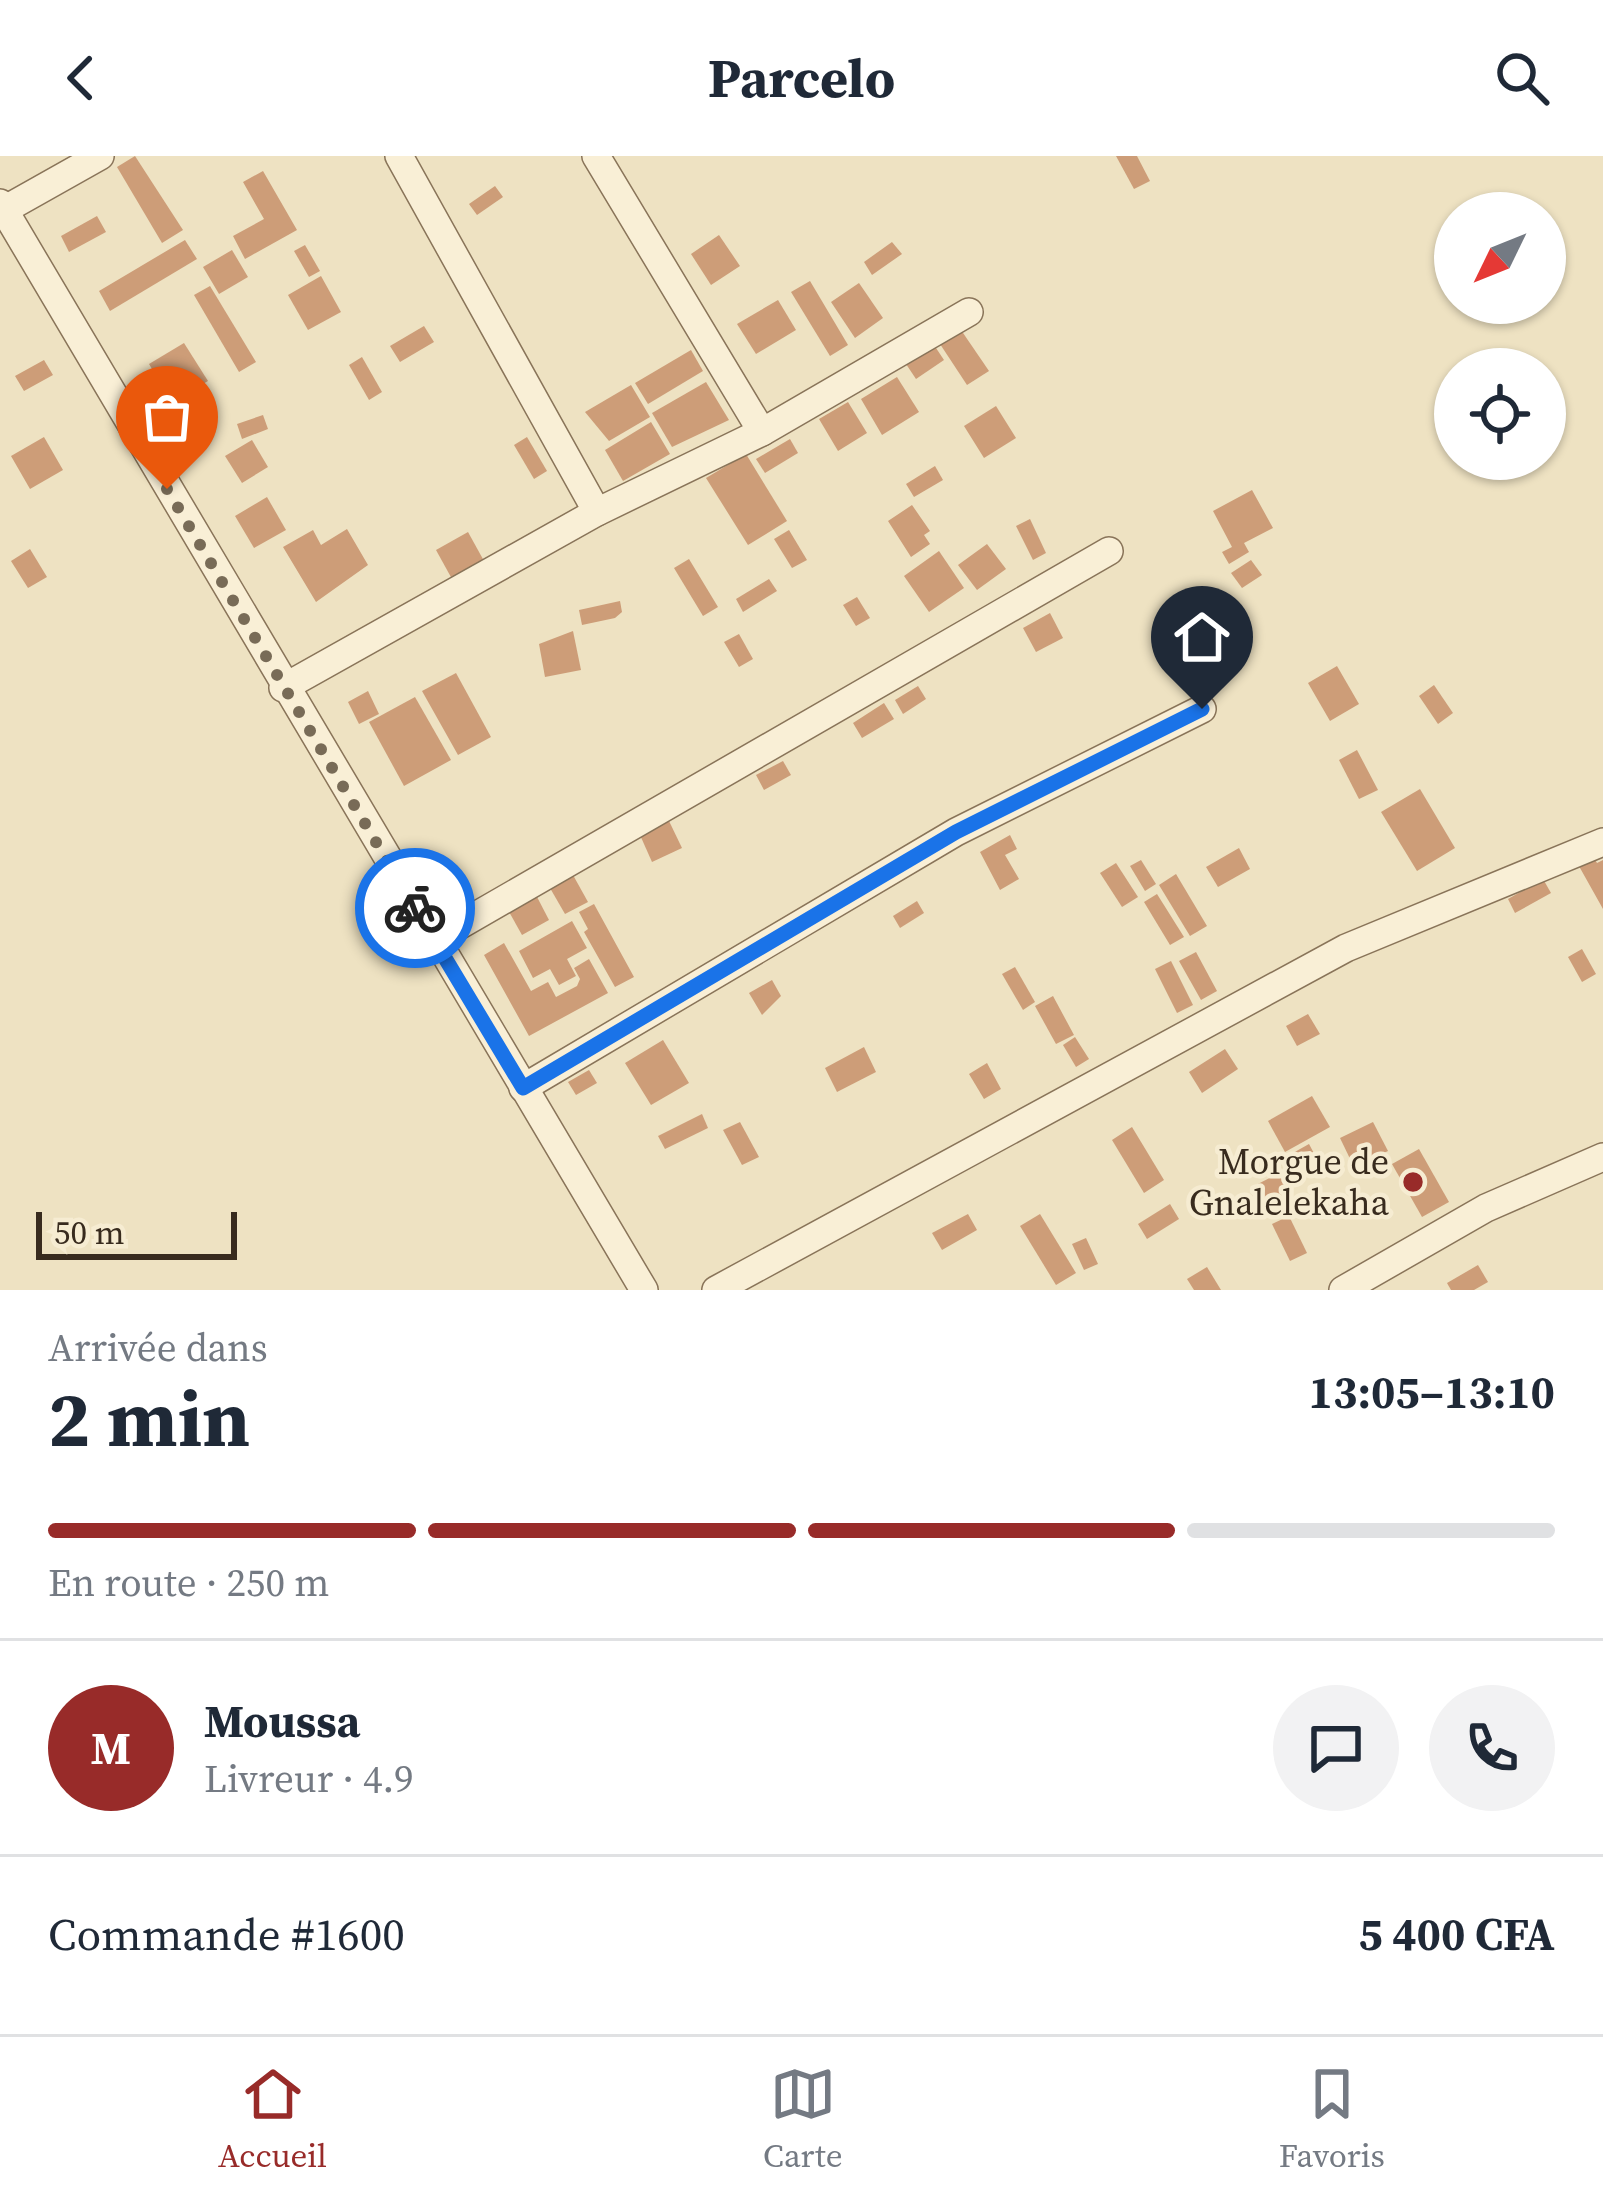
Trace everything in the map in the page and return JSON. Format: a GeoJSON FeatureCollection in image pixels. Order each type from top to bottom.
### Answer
{"type":"FeatureCollection","features":[{"type":"Feature","properties":{"kind":"street"},"geometry":{"type":"LineString","coordinates":[[100,156],[2,206],[644,1290]]}},
{"type":"Feature","properties":{"kind":"street"},"geometry":{"type":"LineString","coordinates":[[399,156],[597,512]]}},
{"type":"Feature","properties":{"kind":"street"},"geometry":{"type":"LineString","coordinates":[[596,156],[762,432]]}},
{"type":"Feature","properties":{"kind":"street"},"geometry":{"type":"LineString","coordinates":[[284,688],[597,512],[762,432],[969,312]]}},
{"type":"Feature","properties":{"kind":"street"},"geometry":{"type":"LineString","coordinates":[[434,940],[1109,551]]}},
{"type":"Feature","properties":{"kind":"street"},"geometry":{"type":"LineString","coordinates":[[523,1088],[956,832],[1202,709]]}},
{"type":"Feature","properties":{"kind":"street"},"geometry":{"type":"LineString","coordinates":[[716,1290],[1346,949],[1603,842]]}},
{"type":"Feature","properties":{"kind":"street"},"geometry":{"type":"LineString","coordinates":[[1343,1290],[1486,1208],[1603,1157]]}},
{"type":"Feature","properties":{"kind":"building"},"geometry":{"type":"Polygon","coordinates":[[[135,156],[183,230],[162,243],[117,167],[135,156]]]}},
{"type":"Feature","properties":{"kind":"building"},"geometry":{"type":"Polygon","coordinates":[[[1116,156],[1137,156],[1150,181],[1134,189],[1116,156]]]}},
{"type":"Feature","properties":{"kind":"building"},"geometry":{"type":"Polygon","coordinates":[[[263,171],[297,230],[245,259],[233,236],[264,219],[243,182],[263,171]]]}},
{"type":"Feature","properties":{"kind":"building"},"geometry":{"type":"Polygon","coordinates":[[[495,186],[503,197],[477,215],[469,204],[495,186]]]}},
{"type":"Feature","properties":{"kind":"building"},"geometry":{"type":"Polygon","coordinates":[[[97,216],[106,232],[69,252],[61,236],[97,216]]]}},
{"type":"Feature","properties":{"kind":"building"},"geometry":{"type":"Polygon","coordinates":[[[719,235],[740,266],[711,285],[691,254],[719,235]]]}},
{"type":"Feature","properties":{"kind":"building"},"geometry":{"type":"Polygon","coordinates":[[[185,240],[197,259],[110,311],[99,291],[185,240]]]}},
{"type":"Feature","properties":{"kind":"building"},"geometry":{"type":"Polygon","coordinates":[[[892,242],[902,254],[872,275],[864,262],[892,242]]]}},
{"type":"Feature","properties":{"kind":"building"},"geometry":{"type":"Polygon","coordinates":[[[305,245],[320,271],[309,277],[294,251],[305,245]]]}},
{"type":"Feature","properties":{"kind":"building"},"geometry":{"type":"Polygon","coordinates":[[[232,250],[248,277],[219,294],[203,267],[232,250]]]}},
{"type":"Feature","properties":{"kind":"building"},"geometry":{"type":"Polygon","coordinates":[[[321,276],[341,312],[308,330],[288,295],[321,276]]]}},
{"type":"Feature","properties":{"kind":"building"},"geometry":{"type":"Polygon","coordinates":[[[810,281],[848,345],[830,356],[791,292],[810,281]]]}},
{"type":"Feature","properties":{"kind":"building"},"geometry":{"type":"Polygon","coordinates":[[[859,283],[883,318],[855,338],[831,302],[859,283]]]}},
{"type":"Feature","properties":{"kind":"building"},"geometry":{"type":"Polygon","coordinates":[[[210,286],[256,362],[239,372],[194,295],[210,286]]]}},
{"type":"Feature","properties":{"kind":"building"},"geometry":{"type":"Polygon","coordinates":[[[778,300],[796,330],[756,354],[737,324],[778,300]]]}},
{"type":"Feature","properties":{"kind":"building"},"geometry":{"type":"Polygon","coordinates":[[[424,326],[434,342],[400,362],[390,346],[424,326]]]}},
{"type":"Feature","properties":{"kind":"building"},"geometry":{"type":"Polygon","coordinates":[[[961,330],[989,371],[967,385],[940,344],[961,330]]]}},
{"type":"Feature","properties":{"kind":"building"},"geometry":{"type":"Polygon","coordinates":[[[932,342],[944,360],[916,379],[904,361],[932,342]]]}},
{"type":"Feature","properties":{"kind":"building"},"geometry":{"type":"Polygon","coordinates":[[[184,343],[208,381],[172,402],[149,364],[184,343]]]}},
{"type":"Feature","properties":{"kind":"building"},"geometry":{"type":"Polygon","coordinates":[[[691,350],[703,371],[648,404],[635,383],[691,350]]]}},
{"type":"Feature","properties":{"kind":"building"},"geometry":{"type":"Polygon","coordinates":[[[362,357],[382,392],[369,400],[349,365],[362,357]]]}},
{"type":"Feature","properties":{"kind":"building"},"geometry":{"type":"Polygon","coordinates":[[[44,360],[53,375],[24,391],[15,376],[44,360]]]}},
{"type":"Feature","properties":{"kind":"building"},"geometry":{"type":"Polygon","coordinates":[[[897,377],[919,412],[882,435],[861,399],[897,377]]]}},
{"type":"Feature","properties":{"kind":"building"},"geometry":{"type":"Polygon","coordinates":[[[706,382],[729,420],[672,447],[652,413],[706,382]]]}},
{"type":"Feature","properties":{"kind":"building"},"geometry":{"type":"Polygon","coordinates":[[[631,385],[650,417],[609,441],[585,412],[631,385]]]}},
{"type":"Feature","properties":{"kind":"building"},"geometry":{"type":"Polygon","coordinates":[[[848,402],[867,433],[838,451],[819,419],[848,402]]]}},
{"type":"Feature","properties":{"kind":"building"},"geometry":{"type":"Polygon","coordinates":[[[996,406],[1016,438],[984,458],[964,426],[996,406]]]}},
{"type":"Feature","properties":{"kind":"building"},"geometry":{"type":"Polygon","coordinates":[[[263,415],[268,429],[242,439],[237,424],[263,415]]]}},
{"type":"Feature","properties":{"kind":"building"},"geometry":{"type":"Polygon","coordinates":[[[651,422],[670,454],[623,481],[605,450],[651,422]]]}},
{"type":"Feature","properties":{"kind":"building"},"geometry":{"type":"Polygon","coordinates":[[[44,437],[63,470],[30,489],[11,456],[44,437]]]}},
{"type":"Feature","properties":{"kind":"building"},"geometry":{"type":"Polygon","coordinates":[[[527,437],[547,471],[534,479],[514,445],[527,437]]]}},
{"type":"Feature","properties":{"kind":"building"},"geometry":{"type":"Polygon","coordinates":[[[790,439],[798,453],[765,473],[756,459],[790,439]]]}},
{"type":"Feature","properties":{"kind":"building"},"geometry":{"type":"Polygon","coordinates":[[[252,440],[268,467],[242,483],[225,456],[252,440]]]}},
{"type":"Feature","properties":{"kind":"building"},"geometry":{"type":"Polygon","coordinates":[[[746,454],[787,521],[748,545],[706,478],[746,454]]]}},
{"type":"Feature","properties":{"kind":"building"},"geometry":{"type":"Polygon","coordinates":[[[935,466],[943,480],[914,497],[906,484],[935,466]]]}},
{"type":"Feature","properties":{"kind":"building"},"geometry":{"type":"Polygon","coordinates":[[[1252,490],[1273,528],[1244,543],[1249,552],[1229,564],[1222,552],[1232,547],[1213,511],[1252,490]]]}},
{"type":"Feature","properties":{"kind":"building"},"geometry":{"type":"Polygon","coordinates":[[[267,497],[286,530],[254,548],[235,516],[267,497]]]}},
{"type":"Feature","properties":{"kind":"building"},"geometry":{"type":"Polygon","coordinates":[[[912,505],[930,531],[924,535],[930,544],[911,557],[888,521],[912,505]]]}},
{"type":"Feature","properties":{"kind":"building"},"geometry":{"type":"Polygon","coordinates":[[[1030,519],[1046,553],[1033,560],[1016,526],[1030,519]]]}},
{"type":"Feature","properties":{"kind":"building"},"geometry":{"type":"Polygon","coordinates":[[[347,529],[368,565],[316,602],[283,547],[313,530],[321,545],[347,529]]]}},
{"type":"Feature","properties":{"kind":"building"},"geometry":{"type":"Polygon","coordinates":[[[789,530],[807,560],[792,568],[774,539],[789,530]]]}},
{"type":"Feature","properties":{"kind":"building"},"geometry":{"type":"Polygon","coordinates":[[[468,532],[484,561],[452,579],[436,550],[468,532]]]}},
{"type":"Feature","properties":{"kind":"building"},"geometry":{"type":"Polygon","coordinates":[[[987,544],[1006,569],[977,590],[958,565],[987,544]]]}},
{"type":"Feature","properties":{"kind":"building"},"geometry":{"type":"Polygon","coordinates":[[[30,549],[47,577],[28,588],[11,561],[30,549]]]}},
{"type":"Feature","properties":{"kind":"building"},"geometry":{"type":"Polygon","coordinates":[[[939,551],[964,588],[929,612],[904,576],[939,551]]]}},
{"type":"Feature","properties":{"kind":"building"},"geometry":{"type":"Polygon","coordinates":[[[689,559],[718,607],[703,616],[674,568],[689,559]]]}},
{"type":"Feature","properties":{"kind":"building"},"geometry":{"type":"Polygon","coordinates":[[[1251,560],[1262,575],[1242,588],[1231,573],[1251,560]]]}},
{"type":"Feature","properties":{"kind":"building"},"geometry":{"type":"Polygon","coordinates":[[[769,579],[777,591],[743,612],[736,599],[769,579]]]}},
{"type":"Feature","properties":{"kind":"building"},"geometry":{"type":"Polygon","coordinates":[[[857,597],[870,618],[856,626],[843,605],[857,597]]]}},
{"type":"Feature","properties":{"kind":"building"},"geometry":{"type":"Polygon","coordinates":[[[620,601],[622,612],[615,618],[582,625],[579,610],[620,601]]]}},
{"type":"Feature","properties":{"kind":"building"},"geometry":{"type":"Polygon","coordinates":[[[1050,613],[1063,638],[1036,652],[1023,628],[1050,613]]]}},
{"type":"Feature","properties":{"kind":"building"},"geometry":{"type":"Polygon","coordinates":[[[573,631],[581,670],[545,677],[539,644],[573,631]]]}},
{"type":"Feature","properties":{"kind":"building"},"geometry":{"type":"Polygon","coordinates":[[[739,634],[753,659],[739,667],[724,642],[739,634]]]}},
{"type":"Feature","properties":{"kind":"building"},"geometry":{"type":"Polygon","coordinates":[[[1337,666],[1359,704],[1330,721],[1308,683],[1337,666]]]}},
{"type":"Feature","properties":{"kind":"building"},"geometry":{"type":"Polygon","coordinates":[[[456,673],[491,737],[458,755],[422,691],[456,673]]]}},
{"type":"Feature","properties":{"kind":"building"},"geometry":{"type":"Polygon","coordinates":[[[1434,685],[1453,713],[1438,724],[1419,696],[1434,685]]]}},
{"type":"Feature","properties":{"kind":"building"},"geometry":{"type":"Polygon","coordinates":[[[918,686],[926,699],[903,714],[895,700],[918,686]]]}},
{"type":"Feature","properties":{"kind":"building"},"geometry":{"type":"Polygon","coordinates":[[[368,691],[379,714],[359,724],[348,702],[368,691]]]}},
{"type":"Feature","properties":{"kind":"building"},"geometry":{"type":"Polygon","coordinates":[[[415,697],[451,760],[404,786],[369,722],[415,697]]]}},
{"type":"Feature","properties":{"kind":"building"},"geometry":{"type":"Polygon","coordinates":[[[884,703],[894,719],[862,738],[853,723],[884,703]]]}},
{"type":"Feature","properties":{"kind":"building"},"geometry":{"type":"Polygon","coordinates":[[[1357,750],[1378,790],[1359,799],[1339,760],[1357,750]]]}},
{"type":"Feature","properties":{"kind":"building"},"geometry":{"type":"Polygon","coordinates":[[[783,761],[791,775],[764,790],[756,775],[783,761]]]}},
{"type":"Feature","properties":{"kind":"building"},"geometry":{"type":"Polygon","coordinates":[[[1420,789],[1455,848],[1417,871],[1381,812],[1420,789]]]}},
{"type":"Feature","properties":{"kind":"building"},"geometry":{"type":"Polygon","coordinates":[[[669,821],[682,848],[652,862],[640,835],[669,821]]]}},
{"type":"Feature","properties":{"kind":"building"},"geometry":{"type":"Polygon","coordinates":[[[1010,835],[1017,849],[1005,855],[1019,879],[1000,890],[980,852],[1010,835]]]}},
{"type":"Feature","properties":{"kind":"building"},"geometry":{"type":"Polygon","coordinates":[[[1239,848],[1250,869],[1218,887],[1206,867],[1239,848]]]}},
{"type":"Feature","properties":{"kind":"building"},"geometry":{"type":"Polygon","coordinates":[[[1590,851],[1597,863],[1603,860],[1603,909],[1575,859],[1590,851]]]}},
{"type":"Feature","properties":{"kind":"building"},"geometry":{"type":"Polygon","coordinates":[[[1141,860],[1156,884],[1145,891],[1130,866],[1141,860]]]}},
{"type":"Feature","properties":{"kind":"building"},"geometry":{"type":"Polygon","coordinates":[[[1116,863],[1138,897],[1122,907],[1100,873],[1116,863]]]}},
{"type":"Feature","properties":{"kind":"building"},"geometry":{"type":"Polygon","coordinates":[[[1176,874],[1207,926],[1190,936],[1159,885],[1176,874]]]}},
{"type":"Feature","properties":{"kind":"building"},"geometry":{"type":"Polygon","coordinates":[[[573,875],[588,902],[565,914],[550,888],[573,875]]]}},
{"type":"Feature","properties":{"kind":"building"},"geometry":{"type":"Polygon","coordinates":[[[1543,879],[1551,893],[1515,913],[1508,899],[1543,879]]]}},
{"type":"Feature","properties":{"kind":"building"},"geometry":{"type":"Polygon","coordinates":[[[1157,894],[1184,937],[1170,945],[1144,902],[1157,894]]]}},
{"type":"Feature","properties":{"kind":"building"},"geometry":{"type":"Polygon","coordinates":[[[536,895],[549,920],[522,935],[508,910],[536,895]]]}},
{"type":"Feature","properties":{"kind":"building"},"geometry":{"type":"Polygon","coordinates":[[[917,901],[924,913],[900,928],[893,916],[917,901]]]}},
{"type":"Feature","properties":{"kind":"building"},"geometry":{"type":"Polygon","coordinates":[[[594,904],[634,977],[615,987],[584,932],[588,929],[579,912],[594,904]]]}},
{"type":"Feature","properties":{"kind":"building"},"geometry":{"type":"Polygon","coordinates":[[[572,921],[587,948],[567,959],[576,976],[559,985],[550,969],[533,978],[519,951],[572,921]]]}},
{"type":"Feature","properties":{"kind":"building"},"geometry":{"type":"Polygon","coordinates":[[[504,943],[531,991],[548,982],[556,997],[577,986],[580,979],[574,968],[589,959],[608,993],[529,1036],[484,955],[504,943]]]}},
{"type":"Feature","properties":{"kind":"building"},"geometry":{"type":"Polygon","coordinates":[[[1582,949],[1596,974],[1582,982],[1568,957],[1582,949]]]}},
{"type":"Feature","properties":{"kind":"building"},"geometry":{"type":"Polygon","coordinates":[[[1196,952],[1217,991],[1201,1000],[1179,961],[1196,952]]]}},
{"type":"Feature","properties":{"kind":"building"},"geometry":{"type":"Polygon","coordinates":[[[1171,961],[1193,1005],[1177,1013],[1155,969],[1171,961]]]}},
{"type":"Feature","properties":{"kind":"building"},"geometry":{"type":"Polygon","coordinates":[[[1015,967],[1035,1002],[1023,1010],[1002,974],[1015,967]]]}},
{"type":"Feature","properties":{"kind":"building"},"geometry":{"type":"Polygon","coordinates":[[[772,980],[781,996],[762,1015],[749,993],[772,980]]]}},
{"type":"Feature","properties":{"kind":"building"},"geometry":{"type":"Polygon","coordinates":[[[1053,996],[1074,1035],[1056,1044],[1035,1006],[1053,996]]]}},
{"type":"Feature","properties":{"kind":"building"},"geometry":{"type":"Polygon","coordinates":[[[1308,1014],[1320,1034],[1297,1046],[1286,1026],[1308,1014]]]}},
{"type":"Feature","properties":{"kind":"building"},"geometry":{"type":"Polygon","coordinates":[[[1075,1037],[1089,1059],[1076,1067],[1063,1045],[1075,1037]]]}},
{"type":"Feature","properties":{"kind":"building"},"geometry":{"type":"Polygon","coordinates":[[[663,1040],[689,1083],[651,1105],[625,1063],[663,1040]]]}},
{"type":"Feature","properties":{"kind":"building"},"geometry":{"type":"Polygon","coordinates":[[[864,1047],[876,1072],[837,1092],[825,1068],[864,1047]]]}},
{"type":"Feature","properties":{"kind":"building"},"geometry":{"type":"Polygon","coordinates":[[[1225,1049],[1238,1069],[1202,1093],[1189,1072],[1225,1049]]]}},
{"type":"Feature","properties":{"kind":"building"},"geometry":{"type":"Polygon","coordinates":[[[987,1063],[1001,1089],[984,1099],[969,1074],[987,1063]]]}},
{"type":"Feature","properties":{"kind":"building"},"geometry":{"type":"Polygon","coordinates":[[[589,1070],[597,1083],[576,1095],[568,1082],[589,1070]]]}},
{"type":"Feature","properties":{"kind":"building"},"geometry":{"type":"Polygon","coordinates":[[[1312,1096],[1330,1127],[1285,1152],[1268,1121],[1312,1096]]]}},
{"type":"Feature","properties":{"kind":"building"},"geometry":{"type":"Polygon","coordinates":[[[702,1114],[708,1128],[665,1149],[658,1136],[702,1114]]]}},
{"type":"Feature","properties":{"kind":"building"},"geometry":{"type":"Polygon","coordinates":[[[740,1122],[759,1157],[742,1165],[723,1130],[740,1122]]]}},
{"type":"Feature","properties":{"kind":"building"},"geometry":{"type":"Polygon","coordinates":[[[1373,1122],[1388,1151],[1354,1167],[1340,1138],[1373,1122]]]}},
{"type":"Feature","properties":{"kind":"building"},"geometry":{"type":"Polygon","coordinates":[[[1132,1127],[1164,1180],[1144,1193],[1112,1140],[1132,1127]]]}},
{"type":"Feature","properties":{"kind":"building"},"geometry":{"type":"Polygon","coordinates":[[[1309,1144],[1317,1159],[1292,1173],[1284,1158],[1309,1144]]]}},
{"type":"Feature","properties":{"kind":"building"},"geometry":{"type":"Polygon","coordinates":[[[1419,1149],[1449,1202],[1422,1217],[1392,1164],[1419,1149]]]}},
{"type":"Feature","properties":{"kind":"building"},"geometry":{"type":"Polygon","coordinates":[[[1279,1173],[1294,1202],[1268,1216],[1252,1187],[1279,1173]]]}},
{"type":"Feature","properties":{"kind":"building"},"geometry":{"type":"Polygon","coordinates":[[[1170,1204],[1179,1219],[1147,1239],[1138,1224],[1170,1204]]]}},
{"type":"Feature","properties":{"kind":"building"},"geometry":{"type":"Polygon","coordinates":[[[968,1214],[977,1230],[942,1250],[932,1233],[968,1214]]]}},
{"type":"Feature","properties":{"kind":"building"},"geometry":{"type":"Polygon","coordinates":[[[1040,1214],[1076,1273],[1056,1285],[1020,1226],[1040,1214]]]}},
{"type":"Feature","properties":{"kind":"building"},"geometry":{"type":"Polygon","coordinates":[[[1289,1216],[1307,1253],[1290,1261],[1272,1224],[1289,1216]]]}},
{"type":"Feature","properties":{"kind":"building"},"geometry":{"type":"Polygon","coordinates":[[[1086,1238],[1098,1264],[1084,1270],[1072,1244],[1086,1238]]]}},
{"type":"Feature","properties":{"kind":"building"},"geometry":{"type":"Polygon","coordinates":[[[1478,1265],[1488,1282],[1474,1290],[1451,1290],[1447,1283],[1478,1265]]]}},
{"type":"Feature","properties":{"kind":"building"},"geometry":{"type":"Polygon","coordinates":[[[1207,1267],[1221,1290],[1194,1290],[1187,1279],[1207,1267]]]}},
{"type":"Feature","properties":{"kind":"way so far"},"geometry":{"type":"LineString","coordinates":[[167,489],[415,908]]}},
{"type":"Feature","properties":{"kind":"place","name":"Morgue de Gnalelekaha"},"geometry":{"type":"Point","coordinates":[1413,1182]}},
{"type":"Feature","properties":{"kind":"route"},"geometry":{"type":"LineString","coordinates":[[415,908],[523,1088],[956,832],[1202,709]]}}]}
